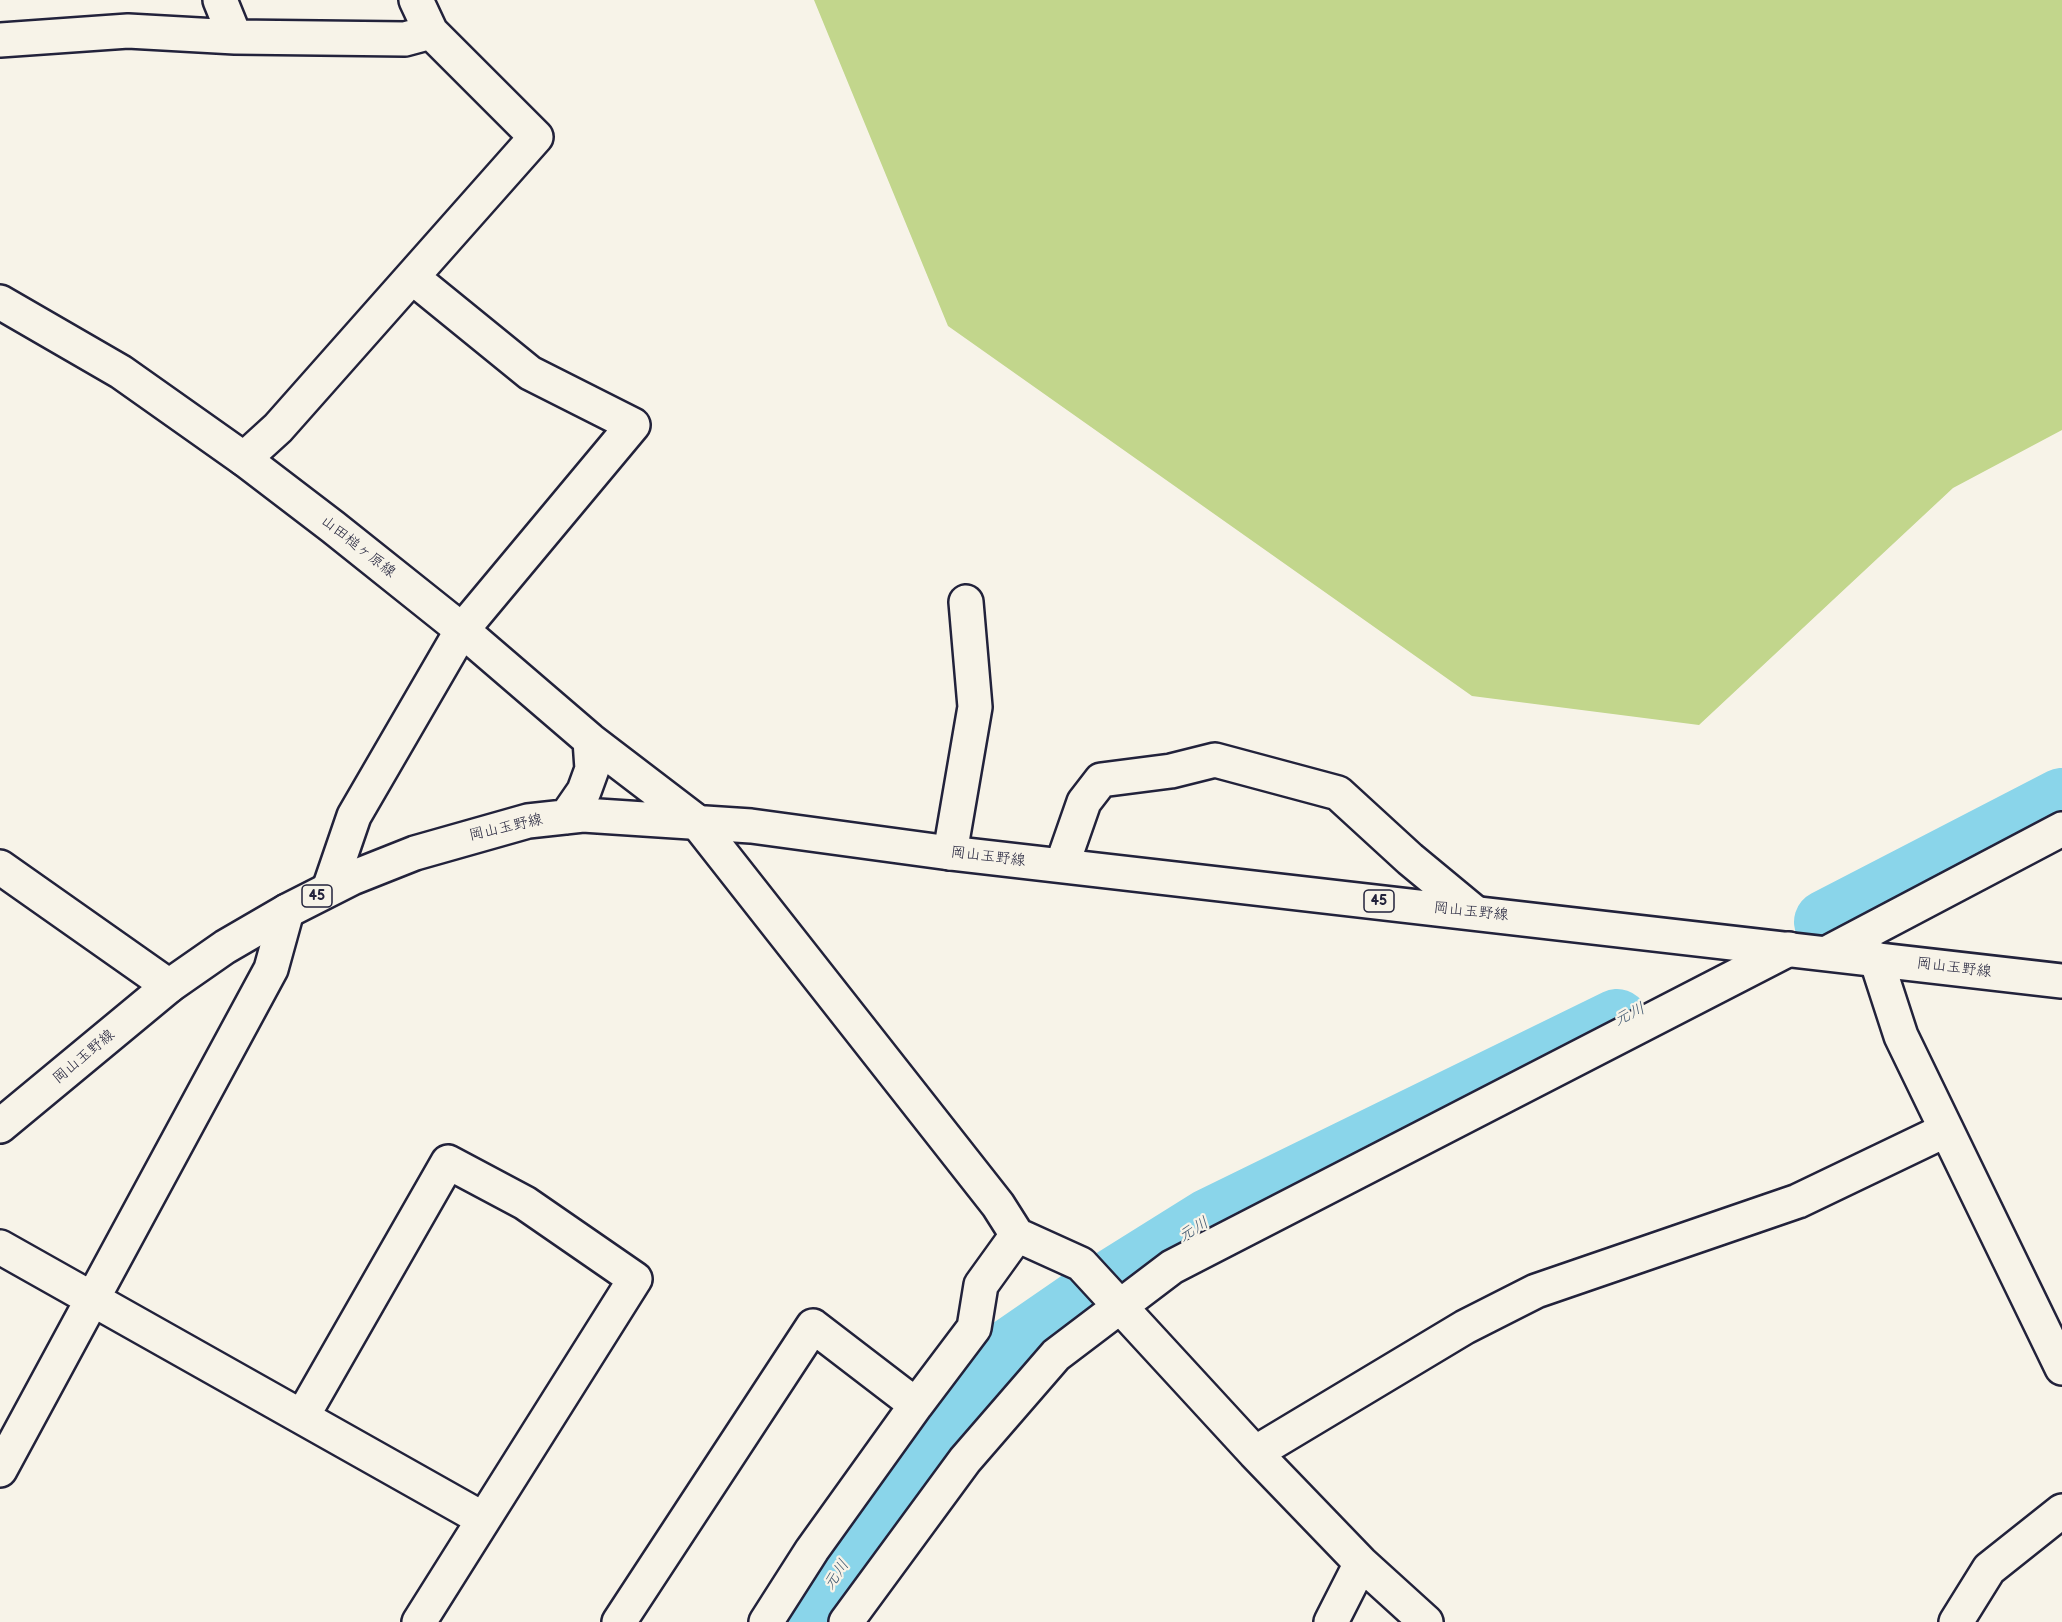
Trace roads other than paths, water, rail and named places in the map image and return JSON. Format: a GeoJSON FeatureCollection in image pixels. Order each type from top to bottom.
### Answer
{"type":"FeatureCollection","features":[{"type":"Feature","properties":{"kind":"street"},"geometry":{"type":"LineString","coordinates":[[220,0],[235,37]]}},
{"type":"Feature","properties":{"kind":"street"},"geometry":{"type":"LineString","coordinates":[[244,459],[278,428],[536,137],[431,32],[416,0]]}},
{"type":"Feature","properties":{"kind":"street"},"geometry":{"type":"LineString","coordinates":[[0,40],[128,31],[235,37],[405,39],[431,32]]}},
{"type":"Feature","properties":{"kind":"street"},"geometry":{"type":"LineString","coordinates":[[329,889],[354,816],[462,630],[633,426],[530,373],[412,277]]}},
{"type":"Feature","properties":{"kind":"street","name":"山田槌ヶ原線"},"geometry":{"type":"LineString","coordinates":[[0,302],[121,372],[244,459],[462,630],[590,740],[696,821],[991,1196],[1017,1235]]}},
{"type":"Feature","properties":{"kind":"street"},"geometry":{"type":"LineString","coordinates":[[950,853],[975,707],[966,602]]}},
{"type":"Feature","properties":{"kind":"street"},"geometry":{"type":"LineString","coordinates":[[566,817],[584,791],[592,769],[590,740]]}},
{"type":"Feature","properties":{"kind":"street"},"geometry":{"type":"LineString","coordinates":[[1062,866],[1084,802],[1101,780],[1171,771],[1215,760],[1338,793],[1410,859],[1474,912]]}},
{"type":"Feature","properties":{"kind":"street","name":"岡山玉野線"},"geometry":{"type":"LineString","coordinates":[[0,1126],[169,986],[225,947],[287,911],[329,889],[415,853],[528,821],[583,815],[751,826],[950,853],[2062,981]]}},
{"type":"Feature","properties":{"kind":"street"},"geometry":{"type":"LineString","coordinates":[[1827,953],[2062,829]]}},
{"type":"Feature","properties":{"kind":"street"},"geometry":{"type":"LineString","coordinates":[[0,867],[169,986]]}},
{"type":"Feature","properties":{"kind":"street"},"geometry":{"type":"LineString","coordinates":[[0,1470],[271,969],[287,911]]}},
{"type":"Feature","properties":{"kind":"street"},"geometry":{"type":"LineString","coordinates":[[846,1622],[965,1460],[1056,1355],[1106,1291],[1172,1267],[1789,949]]}},
{"type":"Feature","properties":{"kind":"street"},"geometry":{"type":"LineString","coordinates":[[1876,959],[1901,1036],[2062,1368]]}},
{"type":"Feature","properties":{"kind":"street"},"geometry":{"type":"LineString","coordinates":[[1255,1453],[1465,1327],[1536,1291],[1798,1200],[1946,1130]]}},
{"type":"Feature","properties":{"kind":"street"},"geometry":{"type":"LineString","coordinates":[[302,1417],[448,1162],[525,1203],[635,1279],[419,1622]]}},
{"type":"Feature","properties":{"kind":"street"},"geometry":{"type":"LineString","coordinates":[[766,1622],[812,1550],[974,1328],[981,1285],[1017,1235],[1081,1264],[1360,1563],[1426,1622]]}},
{"type":"Feature","properties":{"kind":"street"},"geometry":{"type":"LineString","coordinates":[[0,1247],[483,1520]]}},
{"type":"Feature","properties":{"kind":"street"},"geometry":{"type":"LineString","coordinates":[[620,1622],[813,1326],[916,1405]]}},
{"type":"Feature","properties":{"kind":"street"},"geometry":{"type":"LineString","coordinates":[[1956,1622],[1989,1569],[2062,1511]]}},
{"type":"Feature","properties":{"kind":"street"},"geometry":{"type":"LineString","coordinates":[[1331,1622],[1360,1563]]}},
{"type":"Feature","properties":{"kind":"waterway","name":"元川"},"geometry":{"type":"LineString","coordinates":[[1826,922],[2062,800]]}},
{"type":"Feature","properties":{"kind":"waterway","name":"元川"},"geometry":{"type":"LineString","coordinates":[[805,1622],[925,1447],[1000,1357],[1090,1295],[1210,1220],[1617,1021]]}}]}
